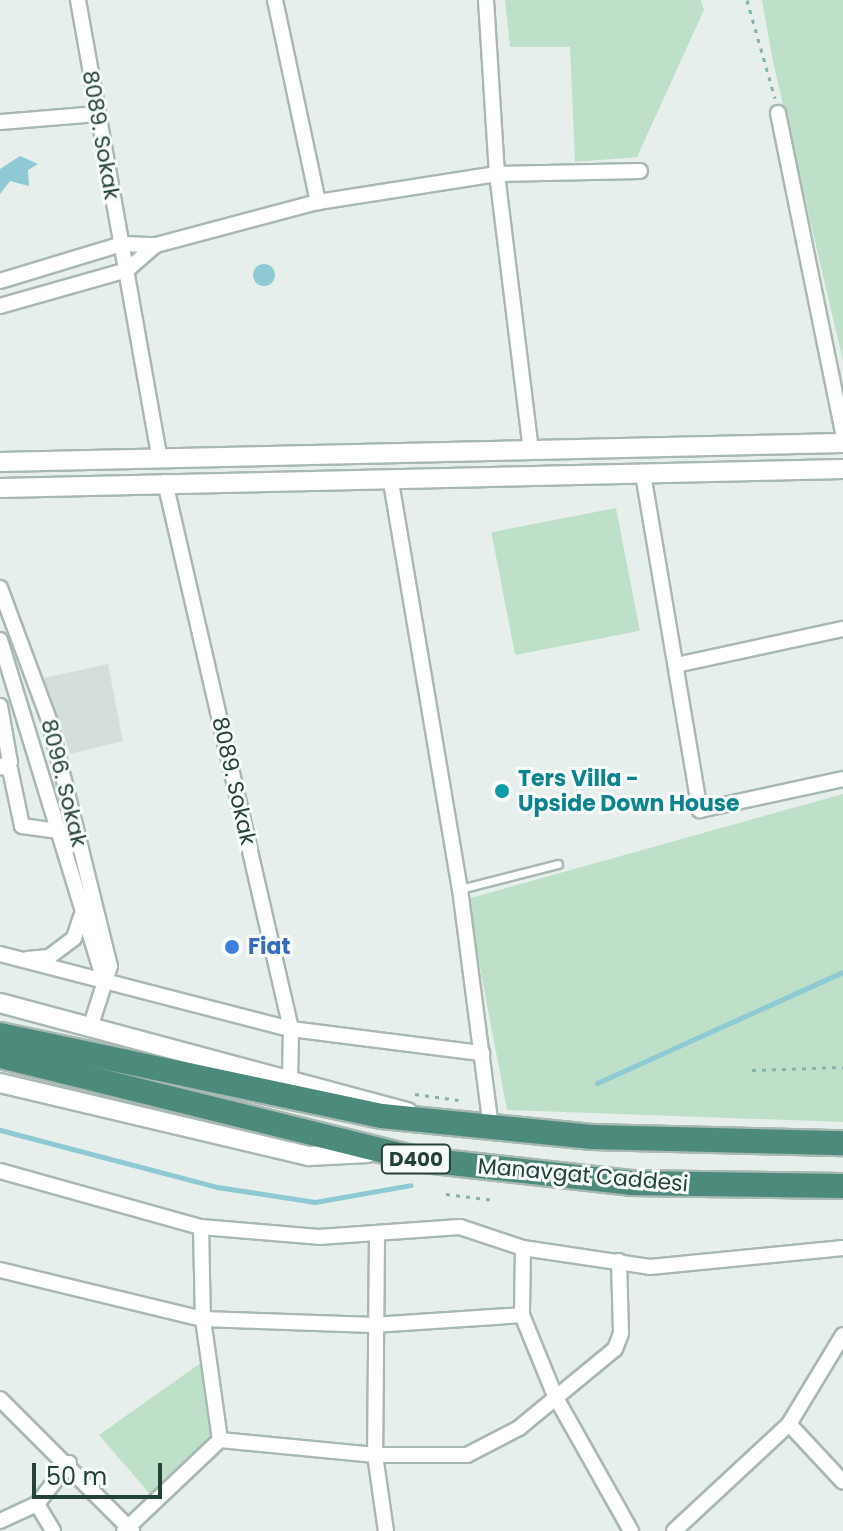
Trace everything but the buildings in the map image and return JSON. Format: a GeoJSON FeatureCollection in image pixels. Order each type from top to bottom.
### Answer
{"type":"FeatureCollection","features":[{"type":"Feature","properties":{"kind":"highway","name":"Manavgat Caddesi"},"geometry":{"type":"LineString","coordinates":[[0,1035],[306,1106],[491,1128],[724,1144],[843,1143]]}},
{"type":"Feature","properties":{"kind":"highway","name":"Manavgat Caddesi"},"geometry":{"type":"LineString","coordinates":[[0,1056],[380,1152],[631,1183],[843,1186]]}},
{"type":"Feature","properties":{"kind":"street","name":"8089. Sokak"},"geometry":{"type":"LineString","coordinates":[[78,0],[160,459]]}},
{"type":"Feature","properties":{"kind":"street"},"geometry":{"type":"LineString","coordinates":[[275,0],[318,202]]}},
{"type":"Feature","properties":{"kind":"street"},"geometry":{"type":"LineString","coordinates":[[486,0],[497,174],[531,450]]}},
{"type":"Feature","properties":{"kind":"street"},"geometry":{"type":"LineString","coordinates":[[778,113],[843,432]]}},
{"type":"Feature","properties":{"kind":"street"},"geometry":{"type":"LineString","coordinates":[[0,122],[97,114]]}},
{"type":"Feature","properties":{"kind":"street"},"geometry":{"type":"LineString","coordinates":[[0,281],[122,244],[156,245],[318,202],[497,174],[640,171]]}},
{"type":"Feature","properties":{"kind":"street"},"geometry":{"type":"LineString","coordinates":[[0,306],[127,270],[156,245]]}},
{"type":"Feature","properties":{"kind":"street"},"geometry":{"type":"LineString","coordinates":[[0,462],[843,443]]}},
{"type":"Feature","properties":{"kind":"street"},"geometry":{"type":"LineString","coordinates":[[0,488],[165,482],[391,482],[843,469]]}},
{"type":"Feature","properties":{"kind":"street"},"geometry":{"type":"LineString","coordinates":[[643,474],[700,810],[843,779]]}},
{"type":"Feature","properties":{"kind":"street","name":"8089. Sokak"},"geometry":{"type":"LineString","coordinates":[[165,482],[291,1029],[290,1081]]}},
{"type":"Feature","properties":{"kind":"street"},"geometry":{"type":"LineString","coordinates":[[391,482],[460,889],[491,1128]]}},
{"type":"Feature","properties":{"kind":"street","name":"8096. Sokak"},"geometry":{"type":"LineString","coordinates":[[0,588],[49,720],[110,966],[90,1028]]}},
{"type":"Feature","properties":{"kind":"street"},"geometry":{"type":"LineString","coordinates":[[676,665],[843,629]]}},
{"type":"Feature","properties":{"kind":"street","name":"8096. Sokak"},"geometry":{"type":"LineString","coordinates":[[0,640],[104,982]]}},
{"type":"Feature","properties":{"kind":"street"},"geometry":{"type":"LineString","coordinates":[[0,706],[10,762],[0,767],[10,769],[22,826],[59,831]]}},
{"type":"Feature","properties":{"kind":"street"},"geometry":{"type":"LineString","coordinates":[[20,960],[49,957],[74,938],[82,917]]}},
{"type":"Feature","properties":{"kind":"street"},"geometry":{"type":"LineString","coordinates":[[0,954],[291,1029],[482,1053]]}},
{"type":"Feature","properties":{"kind":"street"},"geometry":{"type":"LineString","coordinates":[[0,1003],[433,1122]]}},
{"type":"Feature","properties":{"kind":"street"},"geometry":{"type":"LineString","coordinates":[[0,1083],[309,1156],[380,1152]]}},
{"type":"Feature","properties":{"kind":"street"},"geometry":{"type":"LineString","coordinates":[[0,1171],[201,1227],[377,1235],[460,1227],[523,1248],[650,1267],[843,1248]]}},
{"type":"Feature","properties":{"kind":"street"},"geometry":{"type":"LineString","coordinates":[[201,1227],[203,1319],[220,1440]]}},
{"type":"Feature","properties":{"kind":"street"},"geometry":{"type":"LineString","coordinates":[[377,1235],[373,1325],[375,1455],[386,1531]]}},
{"type":"Feature","properties":{"kind":"street"},"geometry":{"type":"LineString","coordinates":[[523,1248],[522,1315],[555,1396],[631,1531]]}},
{"type":"Feature","properties":{"kind":"street"},"geometry":{"type":"LineString","coordinates":[[1,1395],[69,1463],[128,1529],[220,1440],[375,1455],[467,1455],[519,1428],[619,1341],[619,1261]]}},
{"type":"Feature","properties":{"kind":"street"},"geometry":{"type":"LineString","coordinates":[[0,1270],[203,1319],[373,1325],[522,1315]]}},
{"type":"Feature","properties":{"kind":"street"},"geometry":{"type":"LineString","coordinates":[[674,1531],[789,1424],[843,1335]]}},
{"type":"Feature","properties":{"kind":"street"},"geometry":{"type":"LineString","coordinates":[[789,1424],[843,1482]]}},
{"type":"Feature","properties":{"kind":"street"},"geometry":{"type":"LineString","coordinates":[[0,1521],[37,1504],[69,1463]]}},
{"type":"Feature","properties":{"kind":"street"},"geometry":{"type":"LineString","coordinates":[[37,1504],[53,1531]]}},
{"type":"Feature","properties":{"kind":"lane"},"geometry":{"type":"LineString","coordinates":[[460,889],[558,864]]}},
{"type":"Feature","properties":{"kind":"path"},"geometry":{"type":"LineString","coordinates":[[747,0],[778,113]]}},
{"type":"Feature","properties":{"kind":"path"},"geometry":{"type":"LineString","coordinates":[[752,1070],[843,1067]]}},
{"type":"Feature","properties":{"kind":"path"},"geometry":{"type":"LineString","coordinates":[[415,1094],[459,1100]]}},
{"type":"Feature","properties":{"kind":"path"},"geometry":{"type":"LineString","coordinates":[[446,1194],[494,1200]]}},
{"type":"Feature","properties":{"kind":"shaded area"},"geometry":{"type":"Polygon","coordinates":[[[108,664],[123,741],[70,754],[44,678],[108,664]]]}},
{"type":"Feature","properties":{"kind":"green space"},"geometry":{"type":"Polygon","coordinates":[[[505,0],[701,0],[704,10],[637,157],[575,162],[570,47],[510,47],[505,0]]]}},
{"type":"Feature","properties":{"kind":"green space"},"geometry":{"type":"Polygon","coordinates":[[[762,0],[843,0],[843,361],[772,57],[762,0]]]}},
{"type":"Feature","properties":{"kind":"green space"},"geometry":{"type":"Polygon","coordinates":[[[616,508],[640,631],[515,655],[491,532],[616,508]]]}},
{"type":"Feature","properties":{"kind":"green space"},"geometry":{"type":"Polygon","coordinates":[[[843,794],[843,1122],[507,1110],[467,899],[843,794]]]}},
{"type":"Feature","properties":{"kind":"green space"},"geometry":{"type":"Polygon","coordinates":[[[202,1362],[211,1435],[150,1494],[99,1435],[202,1362]]]}},
{"type":"Feature","properties":{"kind":"water"},"geometry":{"type":"Polygon","coordinates":[[[20,156],[38,164],[28,170],[29,186],[10,181],[0,194],[0,169],[20,156]]]}},
{"type":"Feature","properties":{"kind":"water"},"geometry":{"type":"Polygon","coordinates":[[[264,264],[272,267],[275,275],[272,283],[264,286],[256,283],[253,275],[256,267],[264,264]]]}},
{"type":"Feature","properties":{"kind":"waterway"},"geometry":{"type":"LineString","coordinates":[[597,1083],[843,972]]}},
{"type":"Feature","properties":{"kind":"waterway"},"geometry":{"type":"LineString","coordinates":[[0,1130],[217,1187],[315,1202],[411,1185]]}},
{"type":"Feature","properties":{"kind":"place","name":"Ters Villa - Upside Down House"},"geometry":{"type":"Point","coordinates":[502,791]}},
{"type":"Feature","properties":{"kind":"place","name":"Fiat"},"geometry":{"type":"Point","coordinates":[232,947]}}]}
